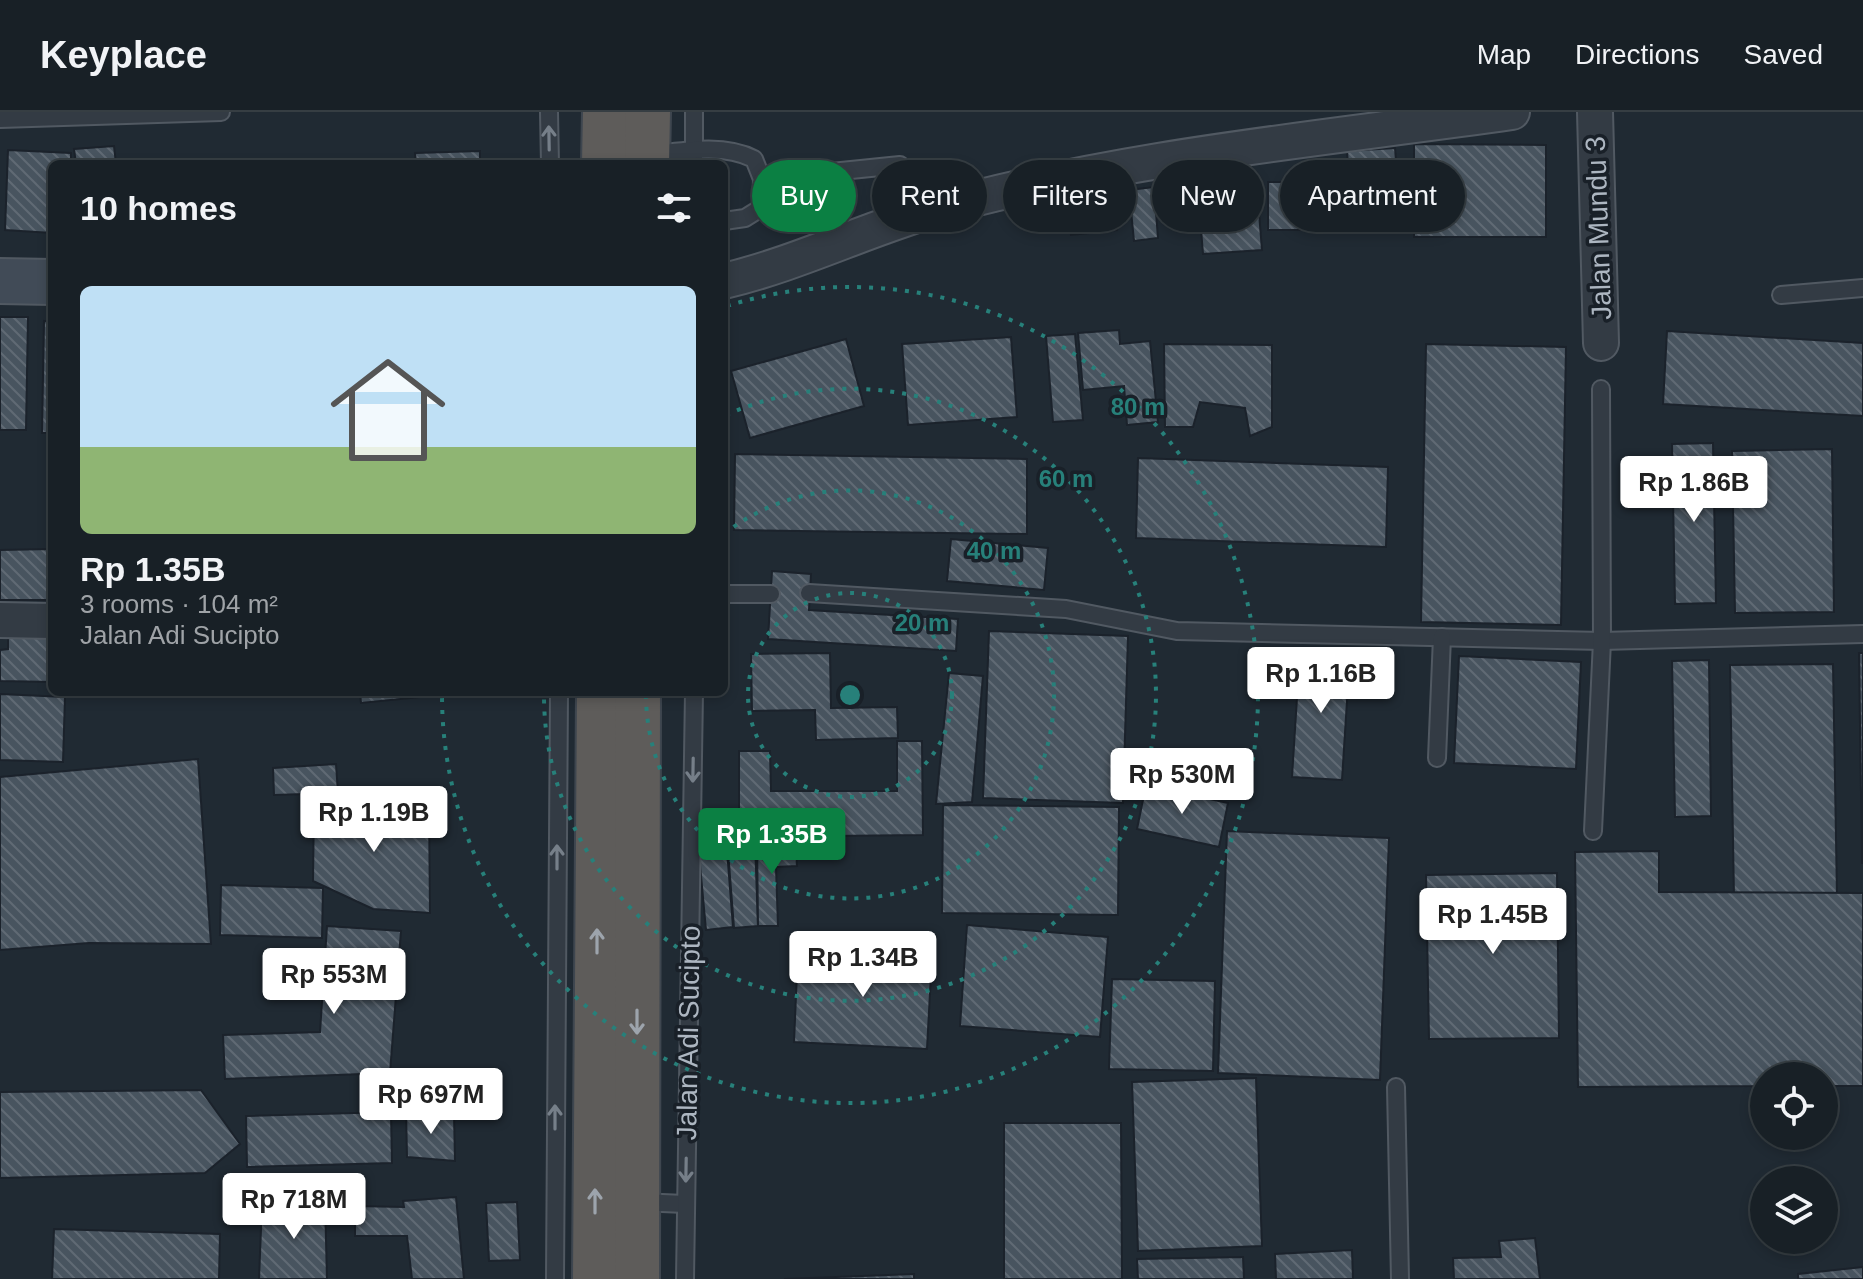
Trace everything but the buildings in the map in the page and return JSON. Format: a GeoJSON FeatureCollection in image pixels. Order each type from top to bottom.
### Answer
{"type":"FeatureCollection","features":[{"type":"Feature","properties":{"kind":"highway"},"geometry":{"type":"LineString","coordinates":[[604,160],[605,112]]}},
{"type":"Feature","properties":{"kind":"highway"},"geometry":{"type":"LineString","coordinates":[[647,160],[648,112]]}},
{"type":"Feature","properties":{"kind":"highway"},"geometry":{"type":"LineString","coordinates":[[595,1279],[599,696]]}},
{"type":"Feature","properties":{"kind":"highway","name":"Jalan Adi Sucipto"},"geometry":{"type":"LineString","coordinates":[[637,1279],[638,696]]}},
{"type":"Feature","properties":{"kind":"main road"},"geometry":{"type":"LineString","coordinates":[[0,281],[48,282]]}},
{"type":"Feature","properties":{"kind":"street"},"geometry":{"type":"LineString","coordinates":[[728,280],[775,269],[940,208],[1099,170],[1512,112]]}},
{"type":"Feature","properties":{"kind":"street","name":"Jalan Mundu 3"},"geometry":{"type":"LineString","coordinates":[[1595,112],[1601,343]]}},
{"type":"Feature","properties":{"kind":"street"},"geometry":{"type":"LineString","coordinates":[[0,620],[48,621]]}},
{"type":"Feature","properties":{"kind":"lane"},"geometry":{"type":"LineString","coordinates":[[0,119],[221,112]]}},
{"type":"Feature","properties":{"kind":"lane"},"geometry":{"type":"LineString","coordinates":[[549,112],[550,160]]}},
{"type":"Feature","properties":{"kind":"lane"},"geometry":{"type":"LineString","coordinates":[[694,112],[694,157]]}},
{"type":"Feature","properties":{"kind":"lane"},"geometry":{"type":"LineString","coordinates":[[647,160],[744,153],[754,160]]}},
{"type":"Feature","properties":{"kind":"lane"},"geometry":{"type":"LineString","coordinates":[[728,220],[752,214]]}},
{"type":"Feature","properties":{"kind":"lane"},"geometry":{"type":"LineString","coordinates":[[1781,295],[1863,288]]}},
{"type":"Feature","properties":{"kind":"lane"},"geometry":{"type":"LineString","coordinates":[[1593,831],[1602,641],[1601,389]]}},
{"type":"Feature","properties":{"kind":"lane"},"geometry":{"type":"LineString","coordinates":[[809,593],[1066,609],[1177,631],[1602,641],[1863,634]]}},
{"type":"Feature","properties":{"kind":"lane"},"geometry":{"type":"LineString","coordinates":[[728,594],[771,594]]}},
{"type":"Feature","properties":{"kind":"lane"},"geometry":{"type":"LineString","coordinates":[[1437,758],[1442,637]]}},
{"type":"Feature","properties":{"kind":"lane"},"geometry":{"type":"LineString","coordinates":[[555,1279],[559,696]]}},
{"type":"Feature","properties":{"kind":"lane","name":"Jalan Adi Sucipto"},"geometry":{"type":"LineString","coordinates":[[685,1279],[694,696]]}},
{"type":"Feature","properties":{"kind":"lane"},"geometry":{"type":"LineString","coordinates":[[1396,1087],[1400,1279]]}},
{"type":"Feature","properties":{"kind":"lane"},"geometry":{"type":"LineString","coordinates":[[637,1202],[685,1204]]}}]}
